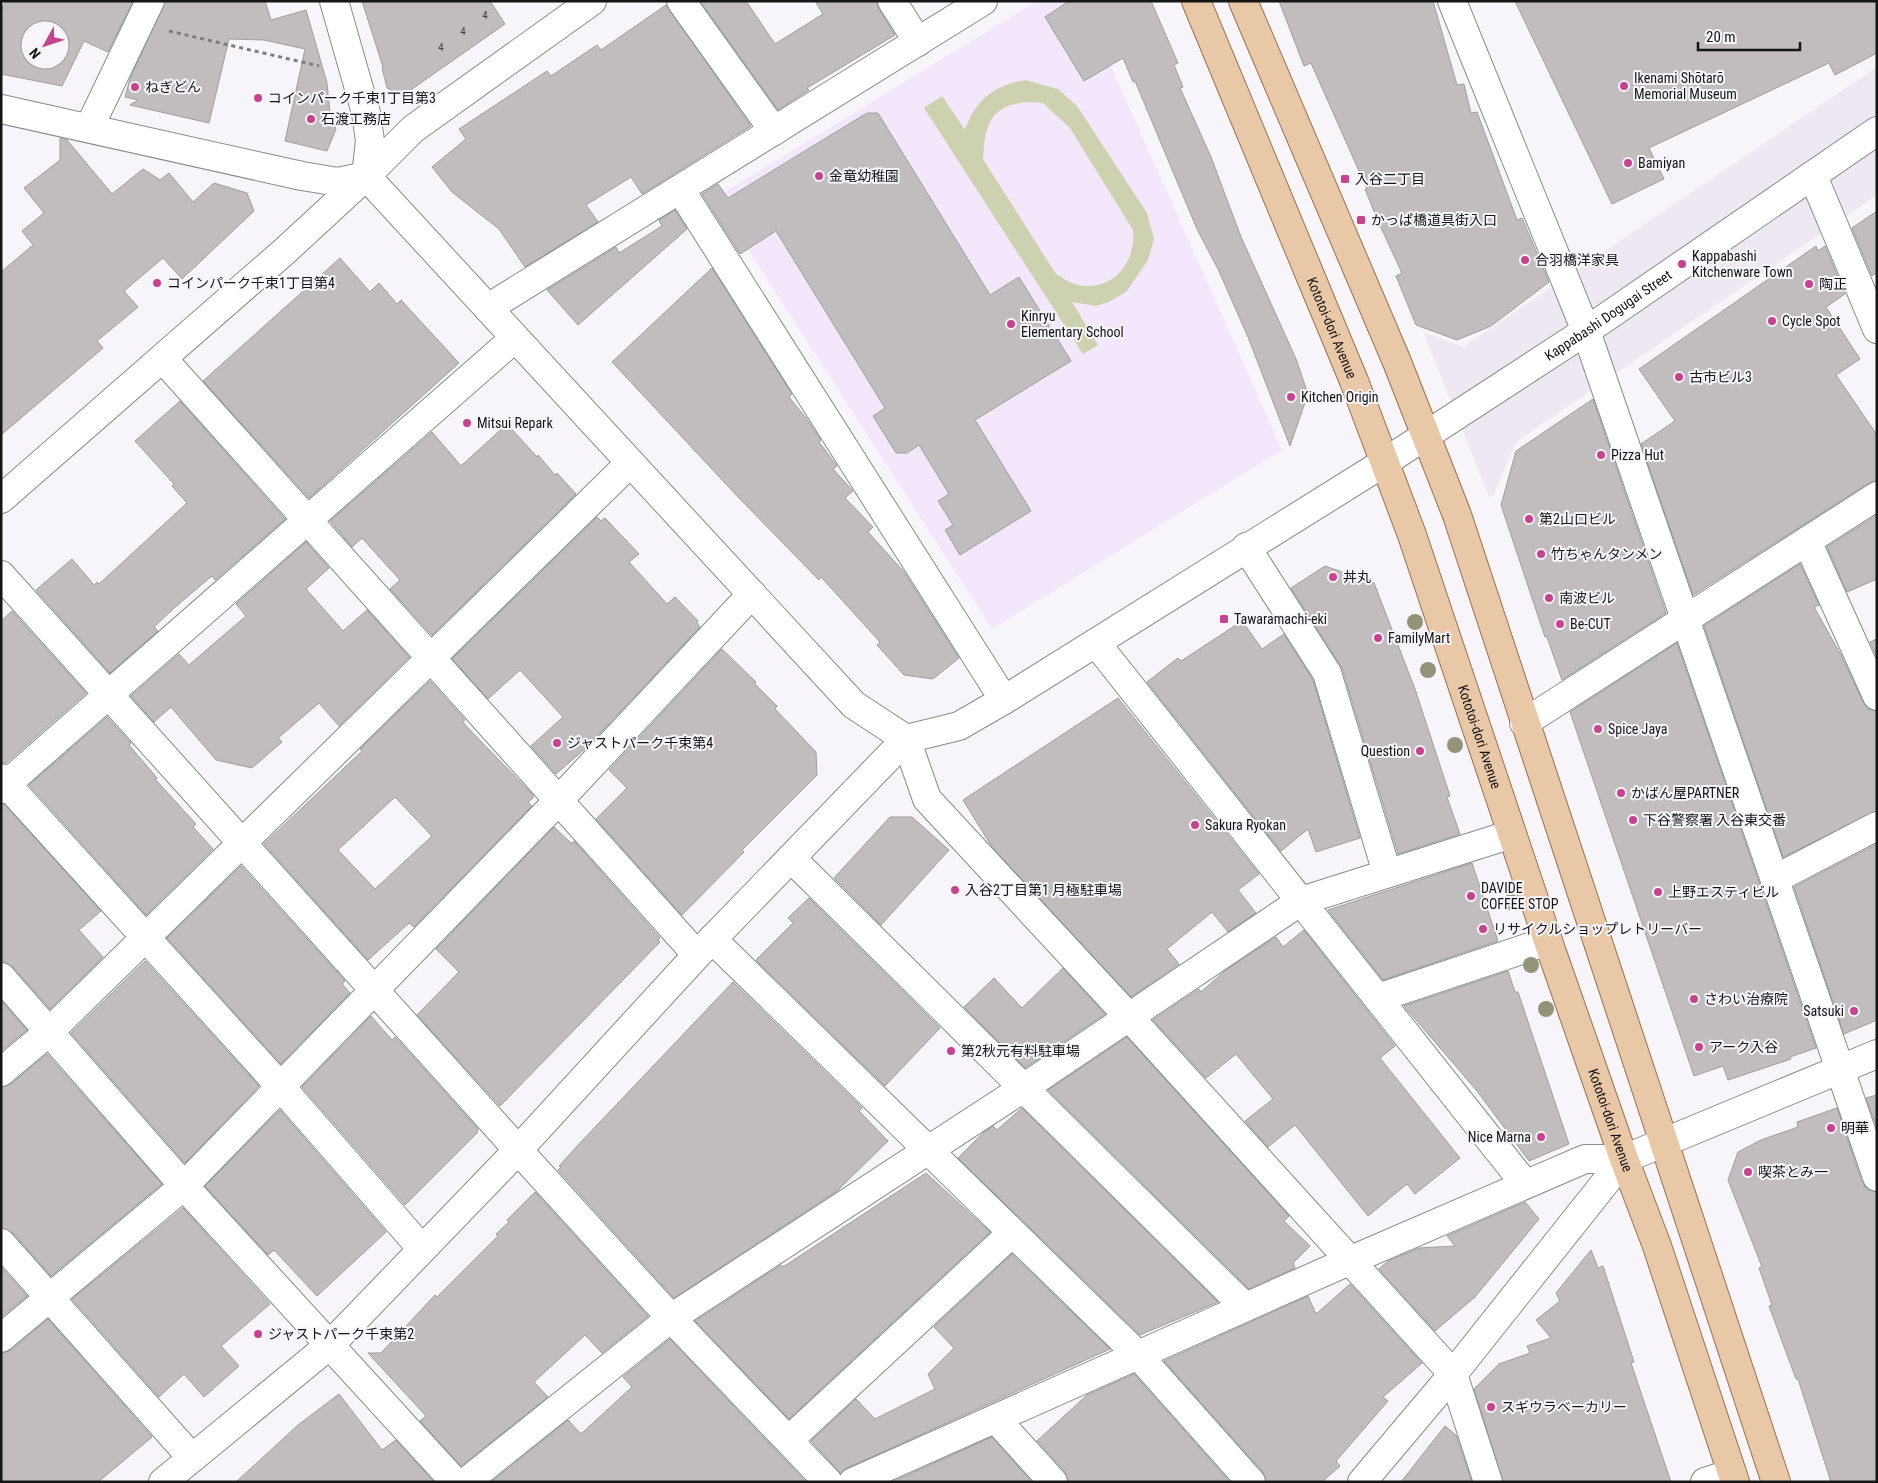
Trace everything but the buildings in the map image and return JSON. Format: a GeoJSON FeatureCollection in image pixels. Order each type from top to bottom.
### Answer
{"type":"FeatureCollection","features":[{"type":"Feature","properties":{"kind":"main road","name":"Kototoi-dori Avenue"},"geometry":{"type":"LineString","coordinates":[[1196,1],[1350,372],[1385,462],[1548,941],[1624,1159],[1657,1246],[1733,1477]]}},
{"type":"Feature","properties":{"kind":"main road"},"geometry":{"type":"LineString","coordinates":[[1242,1],[1426,435],[1457,515],[1642,1078],[1666,1142],[1776,1482]]}},
{"type":"Feature","properties":{"kind":"street"},"geometry":{"type":"LineString","coordinates":[[334,1],[366,113],[370,141],[366,176],[854,705],[906,739],[927,799],[1129,1017],[1453,1374],[1488,1482]]}},
{"type":"Feature","properties":{"kind":"street"},"geometry":{"type":"LineString","coordinates":[[4,491],[163,358],[366,176],[413,129],[592,1]]}},
{"type":"Feature","properties":{"kind":"street"},"geometry":{"type":"LineString","coordinates":[[681,1],[774,131]]}},
{"type":"Feature","properties":{"kind":"street"},"geometry":{"type":"LineString","coordinates":[[892,1],[918,42]]}},
{"type":"Feature","properties":{"kind":"street"},"geometry":{"type":"LineString","coordinates":[[488,308],[983,1]]}},
{"type":"Feature","properties":{"kind":"street"},"geometry":{"type":"LineString","coordinates":[[1452,1],[1586,332],[1877,1177]]}},
{"type":"Feature","properties":{"kind":"street"},"geometry":{"type":"LineString","coordinates":[[89,128],[144,13]]}},
{"type":"Feature","properties":{"kind":"street"},"geometry":{"type":"LineString","coordinates":[[1,108],[302,176],[338,182],[366,176]]}},
{"type":"Feature","properties":{"kind":"street","name":"Kappabashi Dogugai Street"},"geometry":{"type":"LineString","coordinates":[[906,739],[958,726],[1096,643],[1246,547],[1385,462],[1586,332],[1877,131]]}},
{"type":"Feature","properties":{"kind":"street"},"geometry":{"type":"LineString","coordinates":[[1813,176],[1877,329]]}},
{"type":"Feature","properties":{"kind":"street"},"geometry":{"type":"LineString","coordinates":[[680,189],[1004,700]]}},
{"type":"Feature","properties":{"kind":"street"},"geometry":{"type":"LineString","coordinates":[[422,1249],[280,1086],[3,784],[109,694],[515,338]]}},
{"type":"Feature","properties":{"kind":"street"},"geometry":{"type":"LineString","coordinates":[[163,358],[558,802],[704,947],[928,1150],[1138,1355],[1251,1482]]}},
{"type":"Feature","properties":{"kind":"street"},"geometry":{"type":"LineString","coordinates":[[1,1072],[50,1031],[630,463]]}},
{"type":"Feature","properties":{"kind":"street"},"geometry":{"type":"LineString","coordinates":[[1524,723],[1877,496]]}},
{"type":"Feature","properties":{"kind":"street"},"geometry":{"type":"LineString","coordinates":[[1807,541],[1877,696]]}},
{"type":"Feature","properties":{"kind":"street"},"geometry":{"type":"LineString","coordinates":[[1246,547],[1327,673],[1387,873]]}},
{"type":"Feature","properties":{"kind":"street"},"geometry":{"type":"LineString","coordinates":[[1,575],[671,1318],[828,1482]]}},
{"type":"Feature","properties":{"kind":"street"},"geometry":{"type":"LineString","coordinates":[[1,1338],[184,1186],[373,989],[558,802],[752,594]]}},
{"type":"Feature","properties":{"kind":"street"},"geometry":{"type":"LineString","coordinates":[[1096,643],[1525,1184]]}},
{"type":"Feature","properties":{"kind":"street"},"geometry":{"type":"LineString","coordinates":[[163,1482],[331,1344],[518,1150],[704,947],[906,739]]}},
{"type":"Feature","properties":{"kind":"street"},"geometry":{"type":"LineString","coordinates":[[1775,879],[1877,826]]}},
{"type":"Feature","properties":{"kind":"street"},"geometry":{"type":"LineString","coordinates":[[466,1482],[671,1318],[1025,1087],[1301,901],[1512,834]]}},
{"type":"Feature","properties":{"kind":"street"},"geometry":{"type":"LineString","coordinates":[[791,858],[1025,1087],[1245,1307]]}},
{"type":"Feature","properties":{"kind":"street"},"geometry":{"type":"LineString","coordinates":[[1378,998],[1548,941]]}},
{"type":"Feature","properties":{"kind":"street"},"geometry":{"type":"LineString","coordinates":[[1,977],[184,1186],[331,1344],[455,1482]]}},
{"type":"Feature","properties":{"kind":"street"},"geometry":{"type":"LineString","coordinates":[[853,1482],[1245,1307],[1584,1159],[1624,1159],[1877,1054]]}},
{"type":"Feature","properties":{"kind":"street"},"geometry":{"type":"LineString","coordinates":[[1362,1482],[1453,1374],[1624,1159]]}},
{"type":"Feature","properties":{"kind":"street"},"geometry":{"type":"LineString","coordinates":[[789,1440],[1012,1233]]}},
{"type":"Feature","properties":{"kind":"street"},"geometry":{"type":"LineString","coordinates":[[1,1243],[192,1458]]}},
{"type":"Feature","properties":{"kind":"street"},"geometry":{"type":"LineString","coordinates":[[996,1419],[1053,1482]]}},
{"type":"Feature","properties":{"kind":"street"},"geometry":{"type":"LineString","coordinates":[[1705,1482],[1733,1477]]}},
{"type":"Feature","properties":{"kind":"path"},"geometry":{"type":"LineString","coordinates":[[144,13],[325,67]]}},
{"type":"Feature","properties":{"kind":"shaded area","name":"Kinryu Elementary School"},"geometry":{"type":"Polygon","coordinates":[[[1037,1],[1082,1],[1282,450],[992,629],[715,198],[1037,1]]]}},
{"type":"Feature","properties":{"kind":"shaded area","name":"Kappabashi Kitchenware Town"},"geometry":{"type":"Polygon","coordinates":[[[1877,67],[1877,195],[1516,442],[1494,494],[1489,497],[1423,332],[1463,347],[1877,67]]]}},
{"type":"Feature","properties":{"kind":"green space"},"geometry":{"type":"Polygon","coordinates":[[[1025,80],[1058,89],[1077,106],[1147,213],[1154,239],[1148,260],[1126,292],[1109,302],[1096,306],[1072,302],[1098,345],[1083,354],[924,108],[942,96],[965,130],[969,119],[980,102],[995,90],[1025,80]],[[1028,102],[1015,104],[1005,107],[998,112],[988,127],[983,159],[1056,274],[1077,285],[1090,286],[1101,284],[1120,272],[1126,264],[1131,253],[1133,230],[1070,128],[1043,103],[1028,102]]]}},
{"type":"Feature","properties":{"kind":"place","name":"Ikenami Shōtarō Memorial Museum"},"geometry":{"type":"Point","coordinates":[1624,86]}},
{"type":"Feature","properties":{"kind":"place","name":"ねぎどん"},"geometry":{"type":"Point","coordinates":[135,87]}},
{"type":"Feature","properties":{"kind":"place","name":"コインパーク千束1丁目第3"},"geometry":{"type":"Point","coordinates":[258,98]}},
{"type":"Feature","properties":{"kind":"place","name":"石渡工務店"},"geometry":{"type":"Point","coordinates":[311,119]}},
{"type":"Feature","properties":{"kind":"place","name":"Bamiyan"},"geometry":{"type":"Point","coordinates":[1628,163]}},
{"type":"Feature","properties":{"kind":"place","name":"金竜幼稚園"},"geometry":{"type":"Point","coordinates":[819,176]}},
{"type":"Feature","properties":{"kind":"place","name":"入谷二丁目"},"geometry":{"type":"Point","coordinates":[1345,179]}},
{"type":"Feature","properties":{"kind":"place","name":"かっぱ橋道具街入口"},"geometry":{"type":"Point","coordinates":[1361,220]}},
{"type":"Feature","properties":{"kind":"place","name":"合羽橋洋家具"},"geometry":{"type":"Point","coordinates":[1525,260]}},
{"type":"Feature","properties":{"kind":"place","name":"Kappabashi Kitchenware Town"},"geometry":{"type":"Point","coordinates":[1682,264]}},
{"type":"Feature","properties":{"kind":"place","name":"コインパーク千束1丁目第4"},"geometry":{"type":"Point","coordinates":[157,283]}},
{"type":"Feature","properties":{"kind":"place","name":"陶正"},"geometry":{"type":"Point","coordinates":[1809,284]}},
{"type":"Feature","properties":{"kind":"place","name":"Cycle Spot"},"geometry":{"type":"Point","coordinates":[1772,321]}},
{"type":"Feature","properties":{"kind":"place","name":"Kinryu Elementary School"},"geometry":{"type":"Point","coordinates":[1011,324]}},
{"type":"Feature","properties":{"kind":"place","name":"古市ビル3"},"geometry":{"type":"Point","coordinates":[1679,377]}},
{"type":"Feature","properties":{"kind":"place","name":"Kitchen Origin"},"geometry":{"type":"Point","coordinates":[1291,397]}},
{"type":"Feature","properties":{"kind":"place","name":"Mitsui Repark"},"geometry":{"type":"Point","coordinates":[467,423]}},
{"type":"Feature","properties":{"kind":"place","name":"Pizza Hut"},"geometry":{"type":"Point","coordinates":[1601,455]}},
{"type":"Feature","properties":{"kind":"place","name":"第2山口ビル"},"geometry":{"type":"Point","coordinates":[1529,519]}},
{"type":"Feature","properties":{"kind":"place","name":"竹ちゃんタンメン"},"geometry":{"type":"Point","coordinates":[1541,554]}},
{"type":"Feature","properties":{"kind":"place","name":"丼丸"},"geometry":{"type":"Point","coordinates":[1333,577]}},
{"type":"Feature","properties":{"kind":"place","name":"南波ビル"},"geometry":{"type":"Point","coordinates":[1549,598]}},
{"type":"Feature","properties":{"kind":"place","name":"Tawaramachi-eki"},"geometry":{"type":"Point","coordinates":[1224,619]}},
{"type":"Feature","properties":{"kind":"place","name":"Be-CUT"},"geometry":{"type":"Point","coordinates":[1560,624]}},
{"type":"Feature","properties":{"kind":"place","name":"FamilyMart"},"geometry":{"type":"Point","coordinates":[1378,638]}},
{"type":"Feature","properties":{"kind":"place","name":"Spice Jaya"},"geometry":{"type":"Point","coordinates":[1598,729]}},
{"type":"Feature","properties":{"kind":"place","name":"ジャストパーク千束第4"},"geometry":{"type":"Point","coordinates":[557,743]}},
{"type":"Feature","properties":{"kind":"place","name":"Question"},"geometry":{"type":"Point","coordinates":[1420,751]}},
{"type":"Feature","properties":{"kind":"place","name":"かばん屋PARTNER"},"geometry":{"type":"Point","coordinates":[1621,793]}},
{"type":"Feature","properties":{"kind":"place","name":"下谷警察署 入谷東交番"},"geometry":{"type":"Point","coordinates":[1633,820]}},
{"type":"Feature","properties":{"kind":"place","name":"Sakura Ryokan"},"geometry":{"type":"Point","coordinates":[1195,825]}},
{"type":"Feature","properties":{"kind":"place","name":"入谷2丁目第1 月極駐車場"},"geometry":{"type":"Point","coordinates":[955,890]}},
{"type":"Feature","properties":{"kind":"place","name":"上野エスティビル"},"geometry":{"type":"Point","coordinates":[1658,892]}},
{"type":"Feature","properties":{"kind":"place","name":"DAVIDE COFFEE STOP"},"geometry":{"type":"Point","coordinates":[1471,896]}},
{"type":"Feature","properties":{"kind":"place","name":"リサイクルショップレトリーバー"},"geometry":{"type":"Point","coordinates":[1483,929]}},
{"type":"Feature","properties":{"kind":"place","name":"さわい治療院"},"geometry":{"type":"Point","coordinates":[1694,999]}},
{"type":"Feature","properties":{"kind":"place","name":"Satsuki"},"geometry":{"type":"Point","coordinates":[1854,1011]}},
{"type":"Feature","properties":{"kind":"place","name":"アーク入谷"},"geometry":{"type":"Point","coordinates":[1699,1047]}},
{"type":"Feature","properties":{"kind":"place","name":"第2秋元有料駐車場"},"geometry":{"type":"Point","coordinates":[951,1051]}},
{"type":"Feature","properties":{"kind":"place","name":"明華"},"geometry":{"type":"Point","coordinates":[1831,1128]}},
{"type":"Feature","properties":{"kind":"place","name":"Nice Marna"},"geometry":{"type":"Point","coordinates":[1541,1137]}},
{"type":"Feature","properties":{"kind":"place","name":"喫茶とみ一"},"geometry":{"type":"Point","coordinates":[1748,1172]}},
{"type":"Feature","properties":{"kind":"place","name":"ジャストパーク千束第2"},"geometry":{"type":"Point","coordinates":[258,1334]}},
{"type":"Feature","properties":{"kind":"place","name":"スギウラベーカリー"},"geometry":{"type":"Point","coordinates":[1491,1407]}}]}
